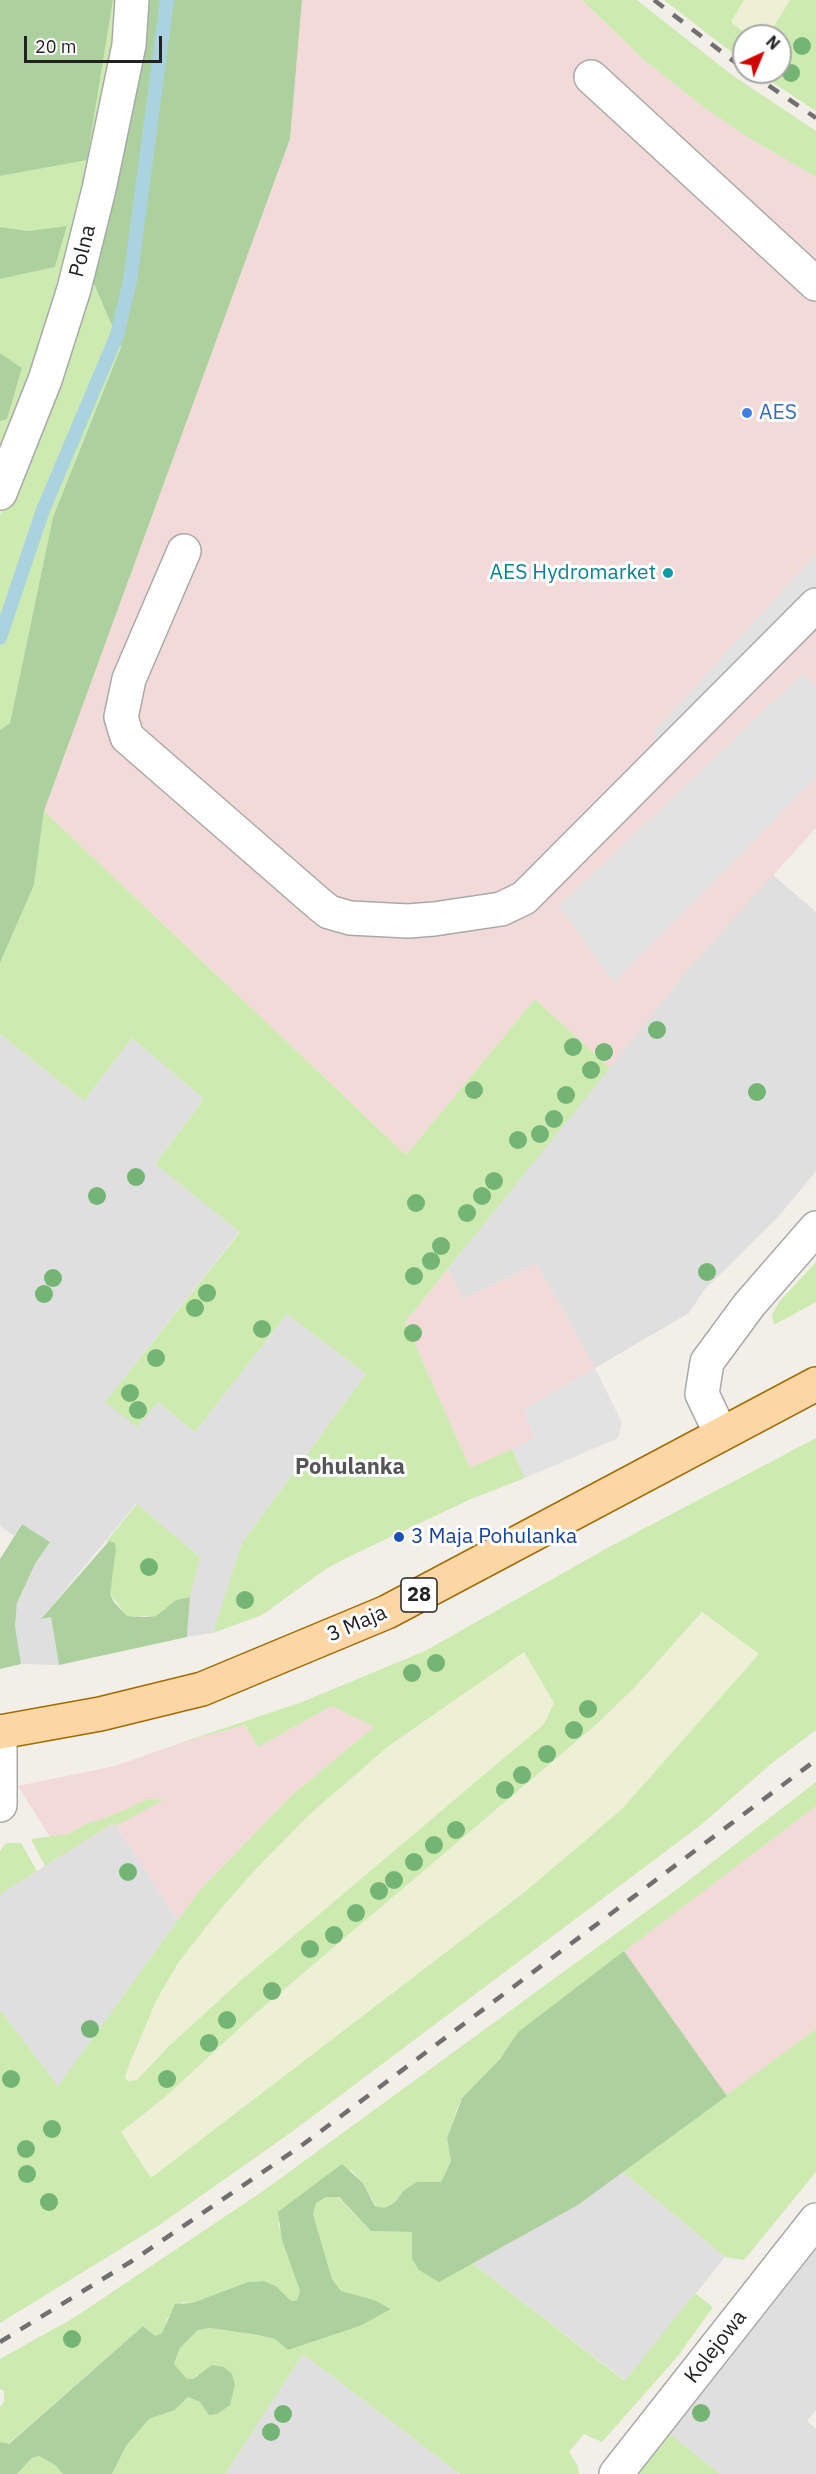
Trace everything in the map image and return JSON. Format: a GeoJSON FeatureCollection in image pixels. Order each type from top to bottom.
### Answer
{"type":"FeatureCollection","features":[{"type":"Feature","properties":{"kind":"main road","name":"3 Maja"},"geometry":{"type":"LineString","coordinates":[[0,1732],[100,1714],[202,1689],[387,1612],[816,1384]]}},
{"type":"Feature","properties":{"kind":"street","name":"Polna"},"geometry":{"type":"LineString","coordinates":[[0,493],[45,380],[74,289],[129,45],[132,0]]}},
{"type":"Feature","properties":{"kind":"street"},"geometry":{"type":"LineString","coordinates":[[591,77],[816,284]]}},
{"type":"Feature","properties":{"kind":"street"},"geometry":{"type":"LineString","coordinates":[[184,551],[129,679],[121,717],[127,737],[319,904],[329,912],[350,918],[408,921],[442,918],[501,909],[524,898],[816,605]]}},
{"type":"Feature","properties":{"kind":"street"},"geometry":{"type":"LineString","coordinates":[[721,1434],[702,1394],[707,1362],[749,1305],[816,1228]]}},
{"type":"Feature","properties":{"kind":"street"},"geometry":{"type":"LineString","coordinates":[[0,1732],[0,1805]]}},
{"type":"Feature","properties":{"kind":"street","name":"Kolejowa"},"geometry":{"type":"LineString","coordinates":[[616,2474],[816,2220]]}},
{"type":"Feature","properties":{"kind":"shaded area"},"geometry":{"type":"Polygon","coordinates":[[[302,0],[582,0],[644,60],[705,108],[746,136],[816,177],[816,828],[687,970],[610,1068],[535,999],[406,1155],[44,811],[290,139],[302,0]]]}},
{"type":"Feature","properties":{"kind":"shaded area"},"geometry":{"type":"Polygon","coordinates":[[[816,554],[816,586],[657,747],[654,731],[816,554]]]}},
{"type":"Feature","properties":{"kind":"shaded area"},"geometry":{"type":"Polygon","coordinates":[[[802,674],[816,687],[816,778],[614,983],[559,906],[802,674]]]}},
{"type":"Feature","properties":{"kind":"shaded area"},"geometry":{"type":"Polygon","coordinates":[[[772,874],[816,912],[816,1171],[778,1217],[704,1290],[689,1313],[595,1368],[537,1264],[463,1299],[448,1269],[687,970],[772,874]]]}},
{"type":"Feature","properties":{"kind":"shaded area"},"geometry":{"type":"Polygon","coordinates":[[[0,1034],[84,1101],[132,1038],[204,1099],[155,1164],[240,1231],[105,1402],[158,1402],[195,1432],[287,1314],[366,1374],[242,1543],[213,1633],[187,1637],[190,1597],[200,1557],[136,1504],[42,1618],[51,1617],[59,1665],[21,1664],[15,1626],[17,1603],[35,1564],[50,1542],[21,1524],[14,1536],[0,1526],[0,1034]]]}},
{"type":"Feature","properties":{"kind":"shaded area"},"geometry":{"type":"Polygon","coordinates":[[[537,1264],[595,1368],[524,1409],[535,1439],[470,1468],[405,1322],[448,1269],[463,1299],[537,1264]]]}},
{"type":"Feature","properties":{"kind":"shaded area"},"geometry":{"type":"Polygon","coordinates":[[[595,1368],[622,1423],[619,1436],[525,1478],[512,1449],[535,1438],[524,1409],[595,1368]]]}},
{"type":"Feature","properties":{"kind":"shaded area"},"geometry":{"type":"Polygon","coordinates":[[[332,1706],[374,1727],[292,1795],[199,1891],[178,1920],[114,1823],[62,1856],[18,1786],[115,1766],[180,1743],[245,1725],[258,1747],[332,1706]]]}},
{"type":"Feature","properties":{"kind":"shaded area"},"geometry":{"type":"Polygon","coordinates":[[[816,1806],[816,2029],[727,2096],[624,1951],[816,1806]]]}},
{"type":"Feature","properties":{"kind":"shaded area"},"geometry":{"type":"Polygon","coordinates":[[[114,1823],[178,1920],[58,2087],[0,2010],[0,1894],[114,1823]]]}},
{"type":"Feature","properties":{"kind":"shaded area"},"geometry":{"type":"Polygon","coordinates":[[[623,2172],[725,2257],[626,2381],[472,2263],[578,2205],[623,2172]]]}},
{"type":"Feature","properties":{"kind":"shaded area"},"geometry":{"type":"Polygon","coordinates":[[[816,2244],[816,2410],[807,2421],[816,2429],[816,2474],[720,2474],[668,2432],[816,2244]]]}},
{"type":"Feature","properties":{"kind":"shaded area"},"geometry":{"type":"Polygon","coordinates":[[[303,2354],[460,2474],[225,2474],[303,2354]]]}},
{"type":"Feature","properties":{"kind":"green space"},"geometry":{"type":"Polygon","coordinates":[[[0,0],[113,0],[87,160],[0,176],[0,0]]]}},
{"type":"Feature","properties":{"kind":"green space"},"geometry":{"type":"Polygon","coordinates":[[[113,0],[120,0],[114,61],[63,285],[0,467],[0,421],[7,418],[22,368],[0,353],[0,279],[55,267],[67,227],[28,231],[0,227],[0,176],[87,159],[113,0]]]}},
{"type":"Feature","properties":{"kind":"green space"},"geometry":{"type":"Polygon","coordinates":[[[141,0],[302,0],[290,139],[44,811],[34,885],[0,963],[0,730],[10,723],[53,517],[121,347],[88,270],[141,0]]]}},
{"type":"Feature","properties":{"kind":"green space"},"geometry":{"type":"Polygon","coordinates":[[[582,0],[637,0],[732,75],[732,84],[746,84],[816,131],[816,177],[746,136],[705,108],[644,60],[582,0]]]}},
{"type":"Feature","properties":{"kind":"green space"},"geometry":{"type":"Polygon","coordinates":[[[664,0],[744,0],[731,22],[734,24],[732,53],[664,0]]]}},
{"type":"Feature","properties":{"kind":"green space"},"geometry":{"type":"Polygon","coordinates":[[[744,0],[790,0],[775,24],[734,24],[731,22],[744,0]]]}},
{"type":"Feature","properties":{"kind":"green space"},"geometry":{"type":"Polygon","coordinates":[[[790,0],[816,0],[816,111],[775,84],[792,84],[792,24],[775,24],[790,0]]]}},
{"type":"Feature","properties":{"kind":"green space"},"geometry":{"type":"Polygon","coordinates":[[[67,226],[55,267],[0,279],[0,227],[28,231],[67,226]]]}},
{"type":"Feature","properties":{"kind":"green space"},"geometry":{"type":"Polygon","coordinates":[[[88,270],[121,347],[53,517],[10,723],[0,730],[0,515],[29,446],[88,270]]]}},
{"type":"Feature","properties":{"kind":"green space"},"geometry":{"type":"Polygon","coordinates":[[[0,353],[22,368],[7,419],[0,421],[0,353]]]}},
{"type":"Feature","properties":{"kind":"green space"},"geometry":{"type":"Polygon","coordinates":[[[44,811],[406,1155],[535,999],[610,1068],[405,1322],[470,1468],[512,1449],[525,1478],[471,1499],[346,1558],[326,1569],[262,1615],[213,1633],[242,1543],[366,1374],[287,1314],[195,1432],[158,1402],[137,1427],[105,1402],[240,1232],[155,1164],[204,1099],[132,1038],[84,1101],[0,1034],[0,963],[34,885],[44,811]]]}},
{"type":"Feature","properties":{"kind":"green space"},"geometry":{"type":"Polygon","coordinates":[[[816,1262],[816,1302],[774,1325],[772,1315],[779,1302],[816,1262]]]}},
{"type":"Feature","properties":{"kind":"green space"},"geometry":{"type":"Polygon","coordinates":[[[816,1438],[816,1730],[772,1763],[702,1824],[293,2131],[158,2226],[0,2323],[0,2010],[58,2086],[199,1891],[292,1795],[374,1727],[332,1706],[258,1747],[245,1725],[180,1743],[302,1702],[425,1651],[609,1547],[816,1438]],[[702,1612],[635,1687],[599,1722],[254,2015],[164,2098],[121,2132],[151,2178],[526,1891],[621,1810],[759,1654],[702,1612]],[[524,1652],[390,1745],[311,1813],[256,1869],[178,1963],[156,2001],[129,2065],[125,2078],[128,2081],[137,2080],[168,2047],[239,1982],[544,1724],[554,1703],[524,1652]]]}},
{"type":"Feature","properties":{"kind":"green space"},"geometry":{"type":"Polygon","coordinates":[[[137,1504],[200,1557],[190,1597],[176,1600],[156,1616],[127,1616],[110,1594],[109,1541],[106,1542],[137,1504]]]}},
{"type":"Feature","properties":{"kind":"green space"},"geometry":{"type":"Polygon","coordinates":[[[22,1524],[50,1542],[35,1564],[17,1603],[15,1626],[21,1664],[0,1669],[0,1559],[22,1524]]]}},
{"type":"Feature","properties":{"kind":"green space"},"geometry":{"type":"Polygon","coordinates":[[[109,1541],[115,1543],[116,1549],[110,1594],[114,1602],[127,1616],[145,1617],[156,1616],[176,1600],[190,1597],[187,1637],[59,1665],[51,1617],[41,1619],[109,1541]]]}},
{"type":"Feature","properties":{"kind":"green space"},"geometry":{"type":"Polygon","coordinates":[[[703,1612],[759,1654],[621,1810],[526,1891],[152,2179],[121,2132],[164,2098],[254,2015],[599,1722],[635,1687],[703,1612]]]}},
{"type":"Feature","properties":{"kind":"green space"},"geometry":{"type":"Polygon","coordinates":[[[523,1652],[554,1703],[544,1724],[239,1982],[168,2047],[137,2080],[128,2081],[125,2078],[129,2065],[156,2001],[178,1963],[256,1869],[311,1813],[390,1745],[523,1652]]]}},
{"type":"Feature","properties":{"kind":"green space"},"geometry":{"type":"Polygon","coordinates":[[[816,1782],[816,1806],[518,2032],[500,2059],[462,2098],[447,2138],[451,2161],[441,2182],[417,2182],[404,2190],[395,2202],[385,2208],[376,2206],[363,2183],[351,2170],[278,2223],[300,2291],[297,2300],[291,2301],[276,2286],[263,2281],[248,2282],[192,2303],[182,2302],[166,2320],[166,2328],[162,2333],[155,2336],[143,2326],[8,2444],[0,2442],[0,2407],[4,2402],[4,2391],[0,2389],[0,2359],[75,2317],[263,2191],[684,1884],[816,1782]]]}},
{"type":"Feature","properties":{"kind":"green space"},"geometry":{"type":"Polygon","coordinates":[[[148,1799],[163,1800],[116,1826],[113,1823],[45,1866],[31,1839],[69,1834],[86,1824],[111,1816],[148,1799]]]}},
{"type":"Feature","properties":{"kind":"green space"},"geometry":{"type":"Polygon","coordinates":[[[6,1843],[21,1843],[37,1871],[0,1894],[0,1851],[6,1843]]]}},
{"type":"Feature","properties":{"kind":"green space"},"geometry":{"type":"Polygon","coordinates":[[[624,1951],[727,2096],[578,2205],[439,2282],[419,2270],[412,2259],[412,2232],[371,2231],[339,2197],[326,2197],[316,2203],[313,2214],[332,2279],[341,2291],[374,2300],[391,2309],[360,2326],[288,2350],[275,2339],[258,2335],[210,2328],[198,2330],[180,2348],[174,2364],[187,2379],[193,2379],[212,2365],[224,2367],[232,2374],[235,2385],[230,2405],[217,2414],[209,2415],[200,2402],[188,2397],[175,2410],[149,2419],[126,2446],[112,2474],[63,2474],[55,2465],[39,2456],[32,2458],[17,2474],[0,2474],[0,2442],[9,2444],[143,2326],[155,2336],[162,2333],[175,2304],[192,2303],[248,2282],[264,2281],[276,2286],[291,2301],[297,2300],[300,2291],[282,2240],[278,2212],[342,2164],[363,2183],[375,2206],[385,2208],[395,2202],[404,2190],[417,2182],[441,2182],[451,2161],[447,2138],[462,2098],[500,2059],[518,2032],[624,1951]]]}},
{"type":"Feature","properties":{"kind":"green space"},"geometry":{"type":"Polygon","coordinates":[[[816,2029],[816,2172],[744,2260],[725,2257],[623,2172],[816,2029]]]}},
{"type":"Feature","properties":{"kind":"green space"},"geometry":{"type":"Polygon","coordinates":[[[326,2197],[338,2197],[371,2231],[412,2232],[412,2260],[439,2281],[472,2263],[625,2381],[695,2293],[713,2307],[678,2356],[602,2442],[584,2434],[569,2452],[577,2464],[579,2474],[460,2474],[303,2354],[225,2474],[112,2474],[126,2446],[149,2419],[175,2410],[188,2397],[200,2402],[198,2374],[193,2379],[187,2379],[174,2364],[180,2348],[198,2330],[210,2328],[258,2335],[275,2339],[288,2350],[360,2326],[390,2308],[341,2291],[332,2279],[313,2214],[316,2203],[326,2197]]]}},
{"type":"Feature","properties":{"kind":"green space"},"geometry":{"type":"Polygon","coordinates":[[[668,2432],[720,2474],[627,2474],[668,2432]]]}},
{"type":"Feature","properties":{"kind":"green space"},"geometry":{"type":"Polygon","coordinates":[[[39,2456],[55,2465],[63,2474],[17,2474],[32,2458],[39,2456]]]}},
{"type":"Feature","properties":{"kind":"waterway"},"geometry":{"type":"LineString","coordinates":[[0,638],[43,510],[117,335],[130,281],[167,0]]}},
{"type":"Feature","properties":{"kind":"railway"},"geometry":{"type":"LineString","coordinates":[[654,0],[732,60]]}},
{"type":"Feature","properties":{"kind":"railway"},"geometry":{"type":"LineString","coordinates":[[766,84],[816,118]]}},
{"type":"Feature","properties":{"kind":"railway"},"geometry":{"type":"LineString","coordinates":[[0,2342],[132,2261],[301,2146],[816,1760]]}},
{"type":"Feature","properties":{"kind":"place","name":"AES"},"geometry":{"type":"Point","coordinates":[747,413]}},
{"type":"Feature","properties":{"kind":"place","name":"AES Hydromarket"},"geometry":{"type":"Point","coordinates":[668,573]}},
{"type":"Feature","properties":{"kind":"place","name":"3 Maja Pohulanka"},"geometry":{"type":"Point","coordinates":[399,1537]}},
{"type":"Feature","properties":{"kind":"district","name":"Pohulanka"},"geometry":{"type":"Point","coordinates":[350,1468]}}]}
